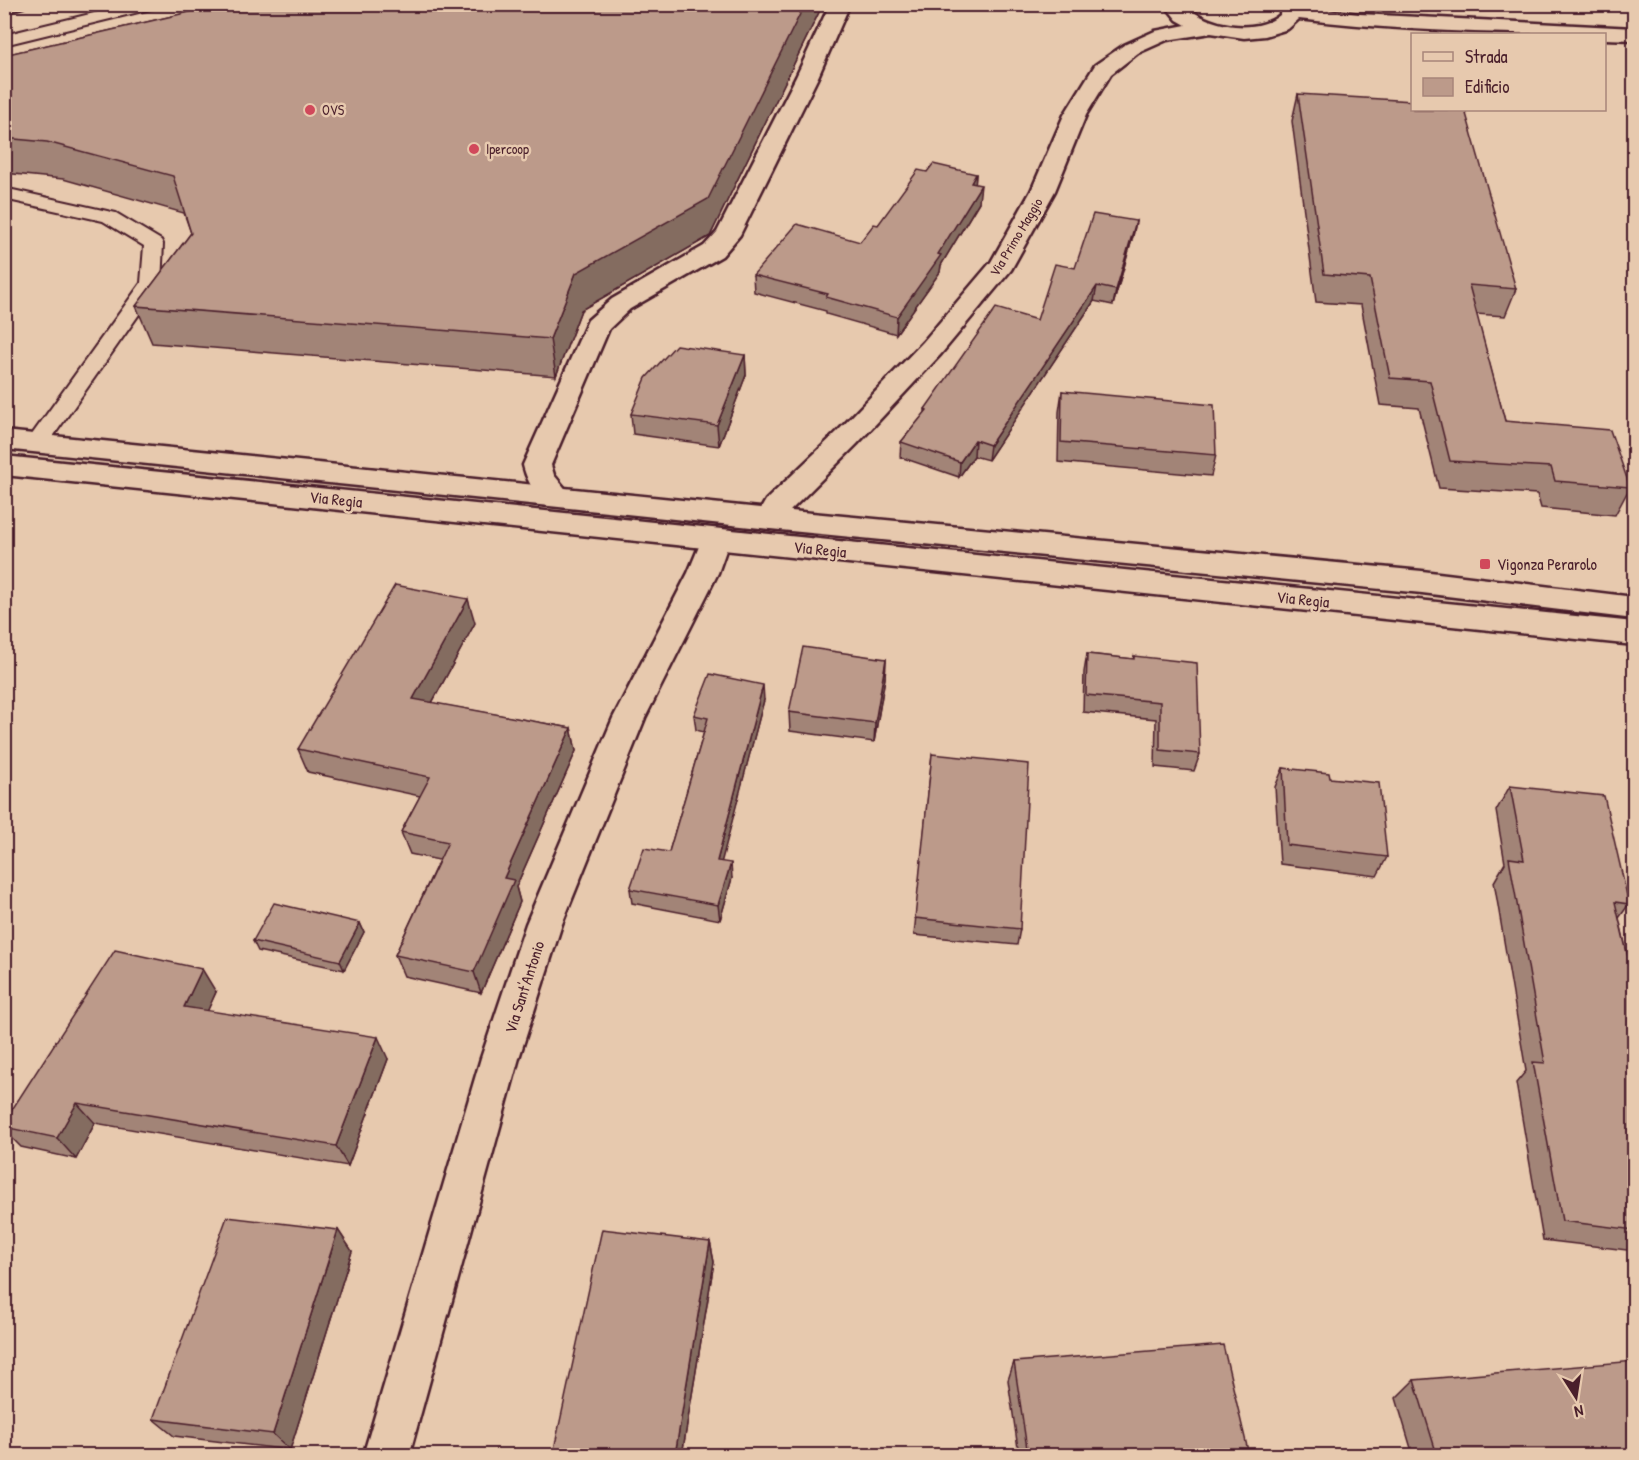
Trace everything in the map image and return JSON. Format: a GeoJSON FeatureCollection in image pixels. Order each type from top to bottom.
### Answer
{"type":"FeatureCollection","features":[{"type":"Feature","properties":{"kind":"street"},"geometry":{"type":"LineString","coordinates":[[1174,4],[1182,15],[1207,28],[1241,33],[1258,32],[1284,23],[1292,8],[1369,21],[1635,34]]}},
{"type":"Feature","properties":{"kind":"street"},"geometry":{"type":"LineString","coordinates":[[559,498],[540,478],[537,465],[597,326],[621,304],[713,251],[728,235],[839,8]]}},
{"type":"Feature","properties":{"kind":"street","name":"Via Primo Maggio"},"geometry":{"type":"LineString","coordinates":[[770,519],[776,507],[847,438],[932,348],[1002,265],[1043,192],[1075,115],[1103,70],[1131,49],[1162,35],[1207,28]]}},
{"type":"Feature","properties":{"kind":"street","name":"Via Regia"},"geometry":{"type":"LineString","coordinates":[[4,440],[559,498],[1410,581],[1635,608]]}},
{"type":"Feature","properties":{"kind":"street","name":"Via Regia"},"geometry":{"type":"LineString","coordinates":[[4,465],[1635,634]]}},
{"type":"Feature","properties":{"kind":"street","name":"Via Sant'Antonio"},"geometry":{"type":"LineString","coordinates":[[386,1455],[497,1069],[544,924],[629,718],[703,573],[715,538]]}},
{"type":"Feature","properties":{"kind":"lane"},"geometry":{"type":"LineString","coordinates":[[4,8],[18,4]]}},
{"type":"Feature","properties":{"kind":"lane"},"geometry":{"type":"LineString","coordinates":[[4,40],[153,4]]}},
{"type":"Feature","properties":{"kind":"lane"},"geometry":{"type":"LineString","coordinates":[[4,193],[109,217],[154,243],[151,283],[43,431],[37,443]]}},
{"type":"Feature","properties":{"kind":"building"},"geometry":{"type":"Polygon","coordinates":[[[224,4],[805,4],[708,199],[576,273],[550,339],[136,306],[191,233],[173,176],[47,142],[4,138],[4,55],[224,4]]]}},
{"type":"Feature","properties":{"kind":"building"},"geometry":{"type":"Polygon","coordinates":[[[1298,94],[1411,101],[1411,111],[1465,111],[1516,289],[1469,285],[1505,421],[1610,430],[1630,487],[1555,481],[1551,467],[1450,461],[1430,381],[1390,378],[1370,278],[1324,274],[1298,94]]]}},
{"type":"Feature","properties":{"kind":"building"},"geometry":{"type":"Polygon","coordinates":[[[933,164],[976,174],[971,183],[981,185],[938,254],[941,255],[897,317],[826,297],[828,294],[753,275],[797,224],[860,242],[874,224],[878,225],[918,170],[927,172],[933,164]]]}},
{"type":"Feature","properties":{"kind":"building"},"geometry":{"type":"Polygon","coordinates":[[[1093,214],[1136,221],[1116,290],[1097,286],[990,445],[975,440],[960,462],[901,442],[927,410],[925,409],[996,308],[1037,320],[1055,264],[1075,268],[1093,214]]]}},
{"type":"Feature","properties":{"kind":"building"},"geometry":{"type":"Polygon","coordinates":[[[676,345],[745,355],[717,425],[631,414],[646,378],[676,345]]]}},
{"type":"Feature","properties":{"kind":"building"},"geometry":{"type":"Polygon","coordinates":[[[1062,391],[1214,405],[1216,455],[1061,442],[1062,391]]]}},
{"type":"Feature","properties":{"kind":"building"},"geometry":{"type":"Polygon","coordinates":[[[395,585],[468,599],[413,699],[571,728],[504,878],[514,880],[474,972],[395,955],[448,842],[401,832],[430,777],[298,749],[395,585]]]}},
{"type":"Feature","properties":{"kind":"building"},"geometry":{"type":"Polygon","coordinates":[[[803,647],[886,659],[875,723],[789,712],[803,647]]]}},
{"type":"Feature","properties":{"kind":"building"},"geometry":{"type":"Polygon","coordinates":[[[1087,654],[1134,659],[1134,656],[1197,663],[1200,754],[1160,750],[1160,702],[1086,695],[1087,654]]]}},
{"type":"Feature","properties":{"kind":"building"},"geometry":{"type":"Polygon","coordinates":[[[710,674],[763,685],[717,861],[731,863],[718,905],[630,889],[644,848],[669,852],[708,718],[694,715],[710,674]]]}},
{"type":"Feature","properties":{"kind":"building"},"geometry":{"type":"Polygon","coordinates":[[[932,754],[1029,764],[1020,929],[915,918],[932,754]]]}},
{"type":"Feature","properties":{"kind":"building"},"geometry":{"type":"Polygon","coordinates":[[[1283,768],[1329,773],[1330,778],[1379,783],[1387,857],[1287,845],[1283,768]]]}},
{"type":"Feature","properties":{"kind":"building"},"geometry":{"type":"Polygon","coordinates":[[[1510,786],[1604,796],[1629,904],[1615,902],[1635,987],[1635,1230],[1562,1221],[1533,1062],[1545,1063],[1509,858],[1524,860],[1510,786]]]}},
{"type":"Feature","properties":{"kind":"building"},"geometry":{"type":"Polygon","coordinates":[[[274,903],[360,923],[340,961],[253,941],[274,903]]]}},
{"type":"Feature","properties":{"kind":"building"},"geometry":{"type":"Polygon","coordinates":[[[115,950],[202,969],[184,1007],[378,1037],[336,1146],[77,1103],[57,1138],[4,1127],[4,1122],[115,950]]]}},
{"type":"Feature","properties":{"kind":"building"},"geometry":{"type":"Polygon","coordinates":[[[227,1217],[338,1230],[273,1434],[153,1419],[227,1217]]]}},
{"type":"Feature","properties":{"kind":"building"},"geometry":{"type":"Polygon","coordinates":[[[602,1229],[710,1242],[675,1455],[609,1455],[554,1449],[602,1229]]]}},
{"type":"Feature","properties":{"kind":"building"},"geometry":{"type":"Polygon","coordinates":[[[1223,1345],[1249,1455],[1028,1455],[1014,1362],[1223,1345]]]}},
{"type":"Feature","properties":{"kind":"building"},"geometry":{"type":"Polygon","coordinates":[[[1635,1361],[1635,1455],[1437,1455],[1414,1380],[1635,1361]]]}},
{"type":"Feature","properties":{"kind":"place","name":"OVS"},"geometry":{"type":"Point","coordinates":[310,110]}},
{"type":"Feature","properties":{"kind":"place","name":"Ipercoop"},"geometry":{"type":"Point","coordinates":[474,149]}},
{"type":"Feature","properties":{"kind":"place","name":"Vigonza Perarolo"},"geometry":{"type":"Point","coordinates":[1485,564]}}]}
